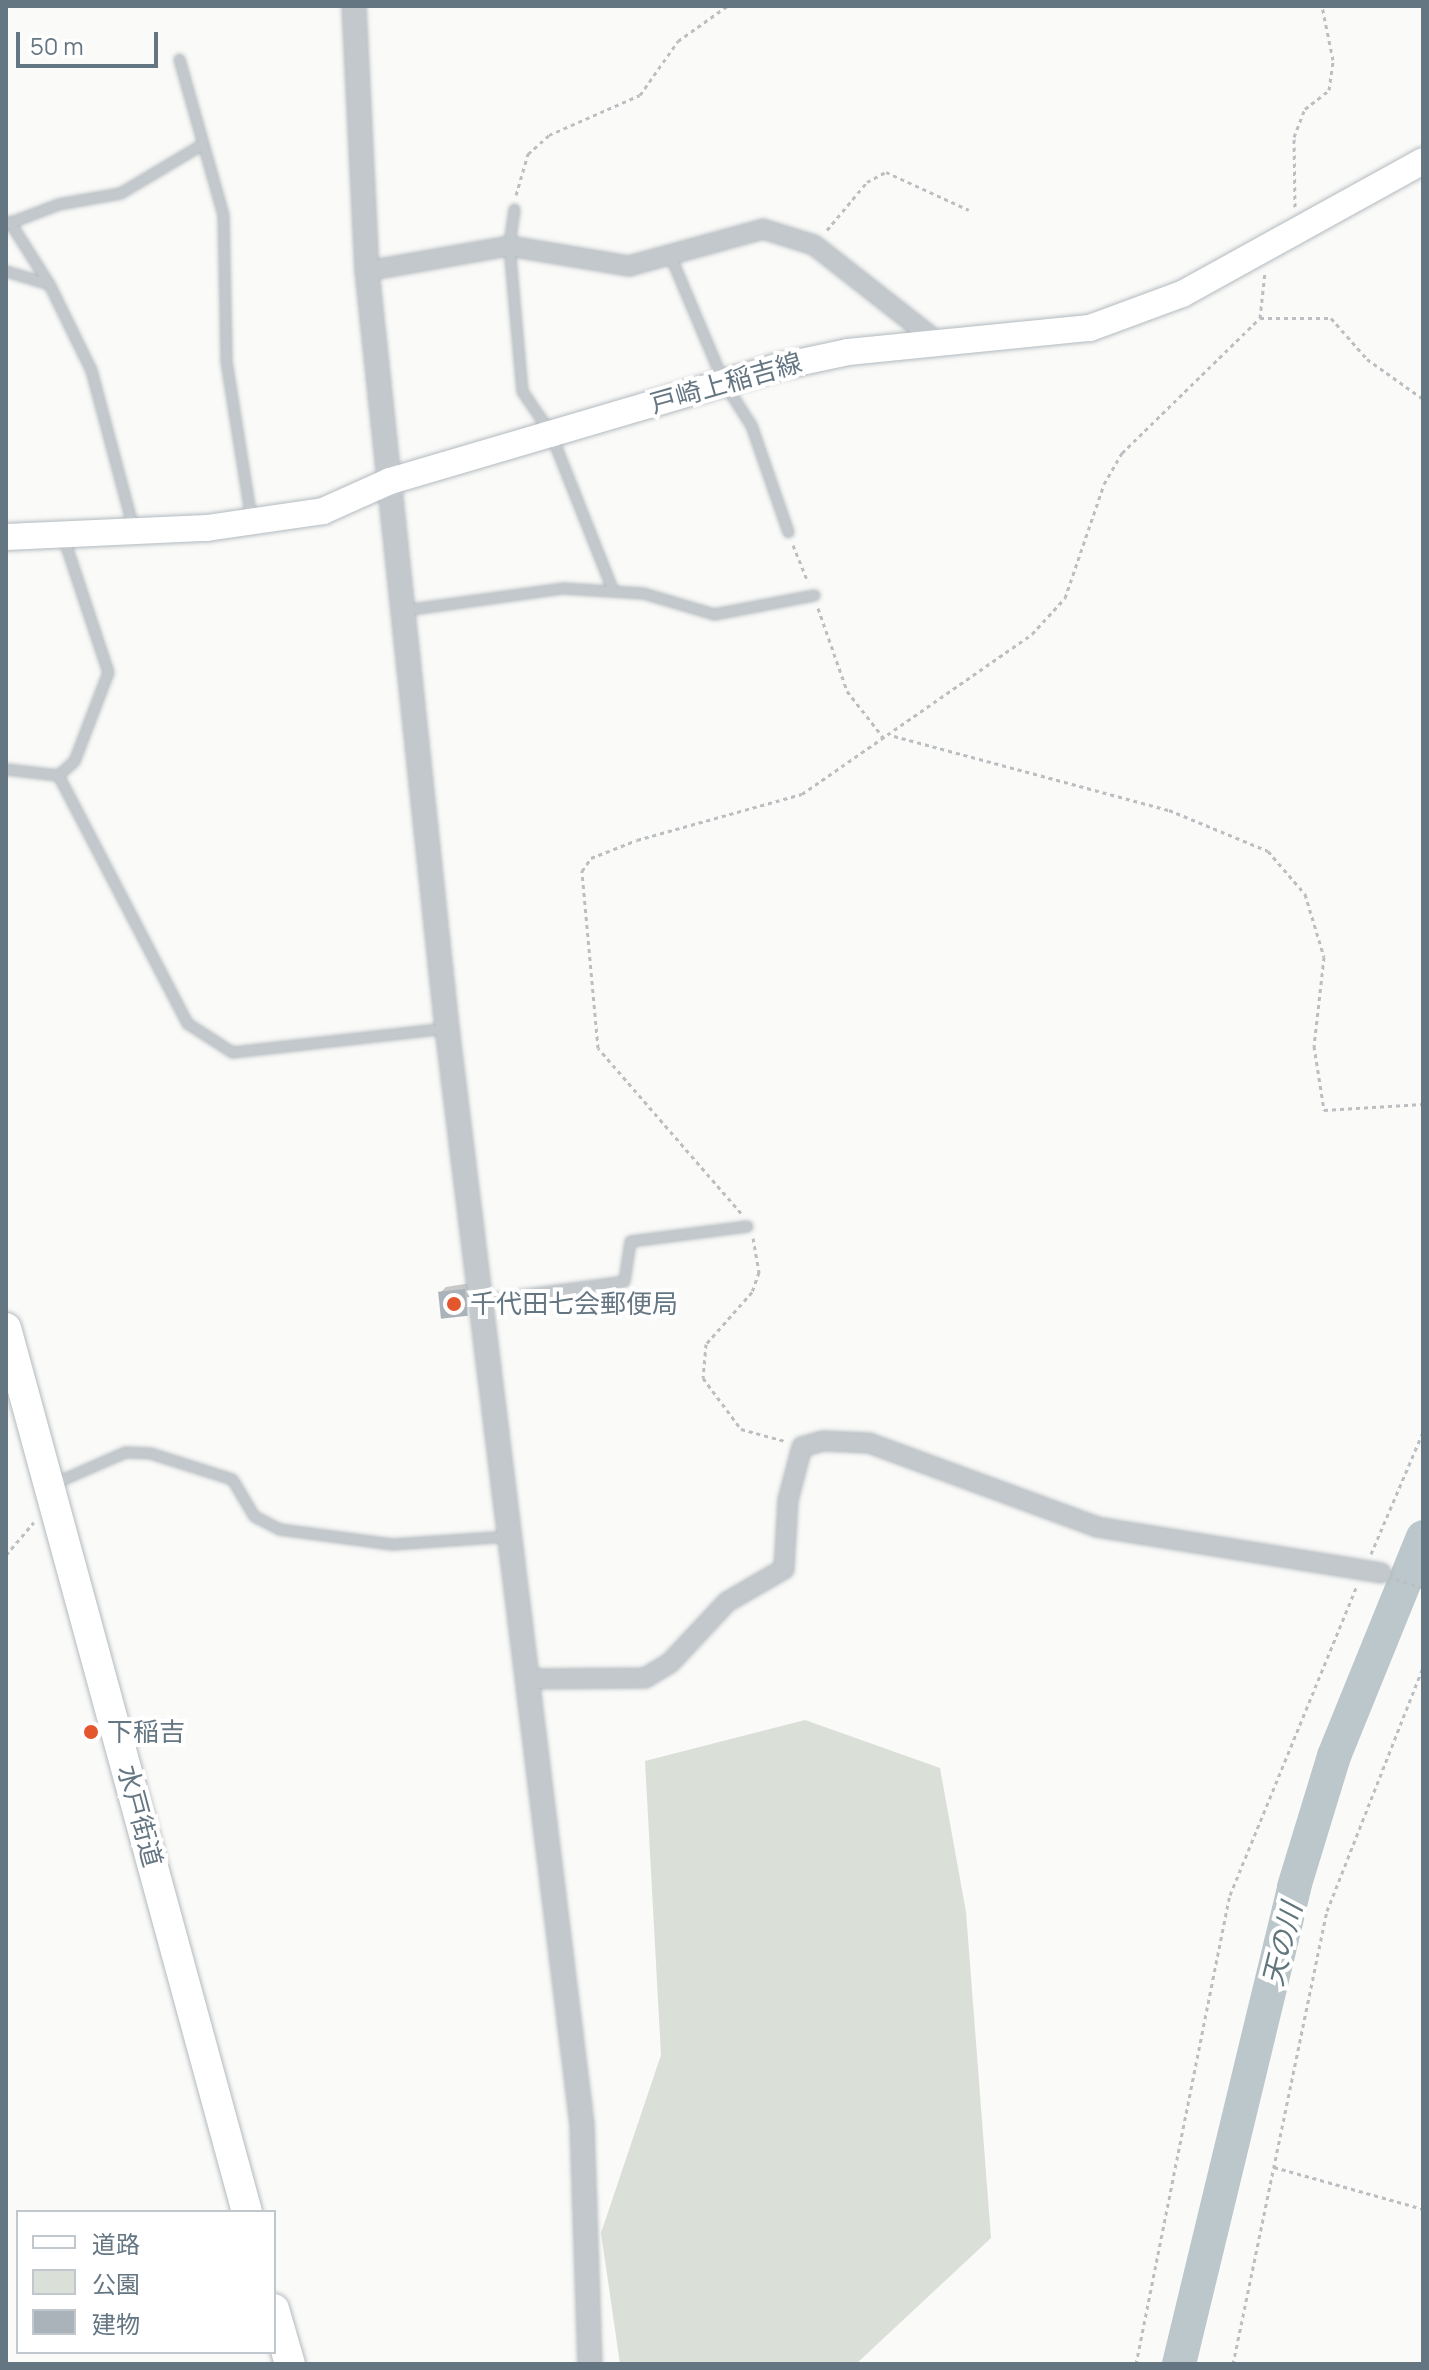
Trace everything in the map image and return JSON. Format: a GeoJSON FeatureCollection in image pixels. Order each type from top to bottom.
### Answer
{"type":"FeatureCollection","features":[{"type":"Feature","properties":{"kind":"highway","name":"水戸街道"},"geometry":{"type":"LineString","coordinates":[[6,1328],[246,2210]]}},
{"type":"Feature","properties":{"kind":"highway"},"geometry":{"type":"LineString","coordinates":[[276,2316],[290,2364]]}},
{"type":"Feature","properties":{"kind":"main road","name":"戸崎上稲吉線"},"geometry":{"type":"LineString","coordinates":[[6,537],[134,532],[251,522],[323,511],[390,481],[550,432],[848,352],[1049,335],[1134,316],[1423,161]]}},
{"type":"Feature","properties":{"kind":"street"},"geometry":{"type":"LineString","coordinates":[[354,6],[367,271],[447,1028],[532,1679],[582,2124],[590,2364]]}},
{"type":"Feature","properties":{"kind":"street"},"geometry":{"type":"LineString","coordinates":[[367,271],[509,246],[607,266],[763,229],[814,245],[939,343]]}},
{"type":"Feature","properties":{"kind":"street"},"geometry":{"type":"LineString","coordinates":[[532,1679],[645,1678],[727,1602],[784,1569],[788,1500],[802,1447],[869,1443],[1097,1527],[1373,1571]]}},
{"type":"Feature","properties":{"kind":"lane"},"geometry":{"type":"LineString","coordinates":[[179,59],[199,146],[223,215],[226,361],[251,522]]}},
{"type":"Feature","properties":{"kind":"lane"},"geometry":{"type":"LineString","coordinates":[[134,532],[91,370],[49,284],[7,222],[120,193],[199,146]]}},
{"type":"Feature","properties":{"kind":"lane"},"geometry":{"type":"LineString","coordinates":[[514,209],[509,246],[519,375],[550,432],[613,591]]}},
{"type":"Feature","properties":{"kind":"lane"},"geometry":{"type":"LineString","coordinates":[[669,253],[724,383],[751,425],[788,532]]}},
{"type":"Feature","properties":{"kind":"lane"},"geometry":{"type":"LineString","coordinates":[[6,271],[49,284]]}},
{"type":"Feature","properties":{"kind":"lane"},"geometry":{"type":"LineString","coordinates":[[6,769],[58,775],[74,761],[108,672],[62,534]]}},
{"type":"Feature","properties":{"kind":"lane"},"geometry":{"type":"LineString","coordinates":[[404,610],[511,590],[613,591],[714,614],[814,595]]}},
{"type":"Feature","properties":{"kind":"lane"},"geometry":{"type":"LineString","coordinates":[[58,775],[187,1023],[232,1052],[447,1028]]}},
{"type":"Feature","properties":{"kind":"lane"},"geometry":{"type":"LineString","coordinates":[[481,1300],[624,1281],[630,1241],[747,1226]]}},
{"type":"Feature","properties":{"kind":"lane"},"geometry":{"type":"LineString","coordinates":[[49,1486],[125,1452],[150,1453],[232,1479],[254,1516],[279,1529],[353,1534],[385,1544],[478,1533],[514,1537]]}},
{"type":"Feature","properties":{"kind":"path"},"geometry":{"type":"LineString","coordinates":[[514,209],[528,154],[571,121],[640,95],[678,41],[727,6]]}},
{"type":"Feature","properties":{"kind":"path"},"geometry":{"type":"LineString","coordinates":[[1289,234],[1299,189],[1294,137],[1305,109],[1329,90],[1333,60],[1322,6]]}},
{"type":"Feature","properties":{"kind":"path"},"geometry":{"type":"LineString","coordinates":[[814,245],[867,182],[886,172],[969,210]]}},
{"type":"Feature","properties":{"kind":"path"},"geometry":{"type":"LineString","coordinates":[[802,1447],[741,1429],[703,1378],[706,1344],[743,1310],[759,1272],[747,1226],[731,1195],[598,1048],[582,871],[591,858],[637,840],[802,794],[894,736],[1056,612],[1122,453],[1260,318],[1263,249]]}},
{"type":"Feature","properties":{"kind":"path"},"geometry":{"type":"LineString","coordinates":[[1260,318],[1331,318],[1367,359],[1423,399]]}},
{"type":"Feature","properties":{"kind":"path"},"geometry":{"type":"LineString","coordinates":[[788,532],[814,595],[847,691],[886,741]]}},
{"type":"Feature","properties":{"kind":"path"},"geometry":{"type":"LineString","coordinates":[[894,736],[1141,801],[1268,851],[1305,894],[1324,957],[1314,1046],[1324,1110],[1423,1104]]}},
{"type":"Feature","properties":{"kind":"path"},"geometry":{"type":"LineString","coordinates":[[1136,2364],[1230,1895],[1373,1571],[1423,1432]]}},
{"type":"Feature","properties":{"kind":"path"},"geometry":{"type":"LineString","coordinates":[[6,1555],[33,1522],[57,1517]]}},
{"type":"Feature","properties":{"kind":"path"},"geometry":{"type":"LineString","coordinates":[[1373,1571],[1423,1588]]}},
{"type":"Feature","properties":{"kind":"path"},"geometry":{"type":"LineString","coordinates":[[1233,2364],[1327,1911],[1423,1667]]}},
{"type":"Feature","properties":{"kind":"path"},"geometry":{"type":"LineString","coordinates":[[1274,2167],[1423,2209]]}},
{"type":"Feature","properties":{"kind":"green space"},"geometry":{"type":"Polygon","coordinates":[[[805,1720],[940,1768],[966,1912],[991,2238],[856,2364],[620,2364],[601,2233],[661,2055],[645,1761],[805,1720]]]}},
{"type":"Feature","properties":{"kind":"building"},"geometry":{"type":"Polygon","coordinates":[[[465,1289],[468,1316],[441,1319],[438,1292],[465,1289]]]}},
{"type":"Feature","properties":{"kind":"waterway","name":"天の川"},"geometry":{"type":"LineString","coordinates":[[1179,2364],[1294,1887],[1334,1756],[1423,1537]]}},
{"type":"Feature","properties":{"kind":"place","name":"千代田七会郵便局"},"geometry":{"type":"Point","coordinates":[454,1304]}},
{"type":"Feature","properties":{"kind":"place","name":"下稲吉"},"geometry":{"type":"Point","coordinates":[91,1732]}}]}
